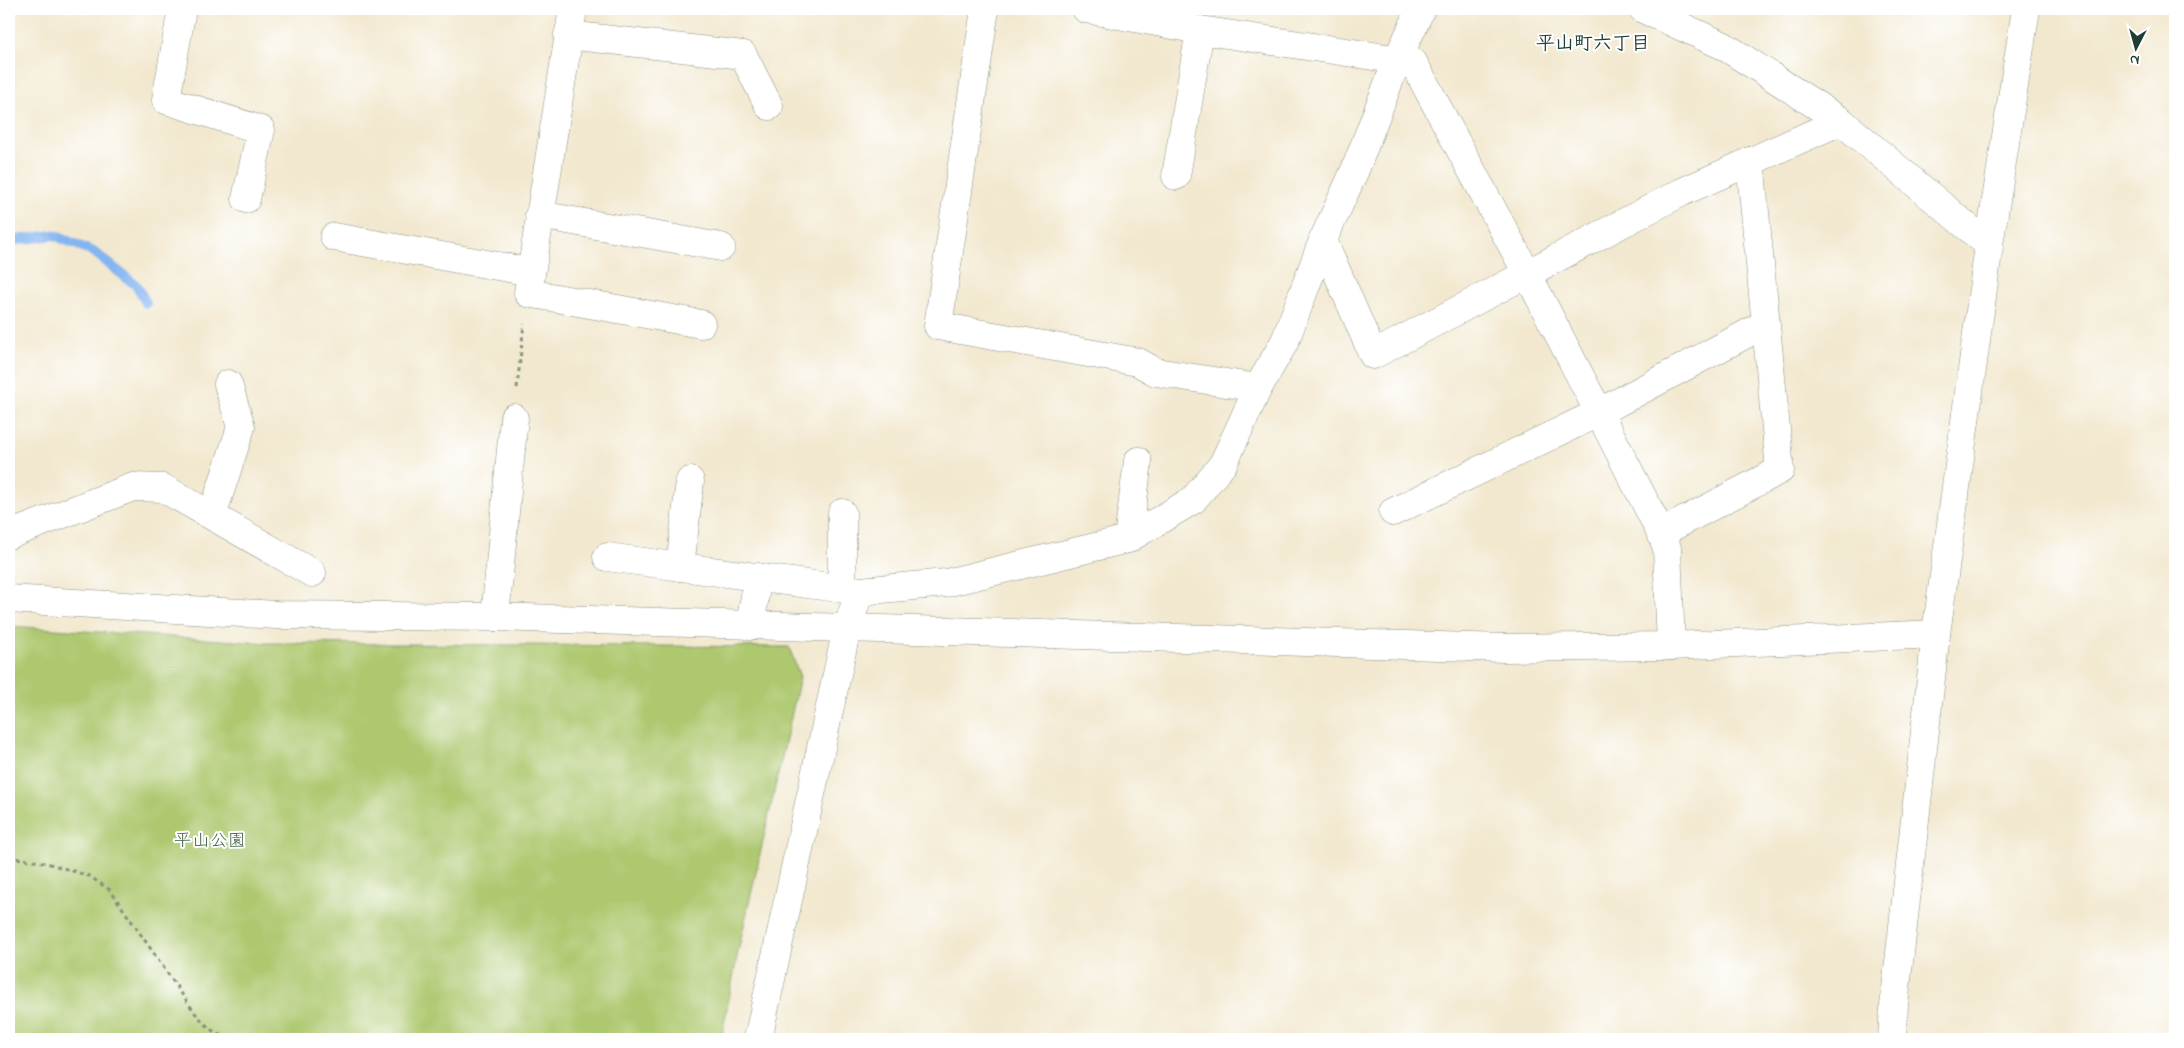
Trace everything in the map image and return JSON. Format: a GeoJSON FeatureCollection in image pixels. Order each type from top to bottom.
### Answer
{"type":"FeatureCollection","features":[{"type":"Feature","properties":{"kind":"street"},"geometry":{"type":"LineString","coordinates":[[182,9],[166,100],[261,130],[246,199]]}},
{"type":"Feature","properties":{"kind":"street"},"geometry":{"type":"LineString","coordinates":[[985,9],[938,326],[1138,362],[1156,372],[1258,388]]}},
{"type":"Feature","properties":{"kind":"street"},"geometry":{"type":"LineString","coordinates":[[1086,9],[1200,30],[1398,58],[1413,62],[1528,275],[1661,533],[1667,548],[1671,646]]}},
{"type":"Feature","properties":{"kind":"street"},"geometry":{"type":"LineString","coordinates":[[607,557],[851,590],[946,582],[1128,539],[1193,500],[1223,464],[1258,388],[1285,341],[1323,240],[1355,170],[1398,58],[1421,9]]}},
{"type":"Feature","properties":{"kind":"street"},"geometry":{"type":"LineString","coordinates":[[1643,9],[1724,46],[1840,121],[1990,245]]}},
{"type":"Feature","properties":{"kind":"street"},"geometry":{"type":"LineString","coordinates":[[1892,1039],[1894,1006],[1936,634],[1990,245],[2026,9]]}},
{"type":"Feature","properties":{"kind":"street"},"geometry":{"type":"LineString","coordinates":[[530,283],[571,22],[743,55],[769,106]]}},
{"type":"Feature","properties":{"kind":"street"},"geometry":{"type":"LineString","coordinates":[[1176,176],[1200,30]]}},
{"type":"Feature","properties":{"kind":"street"},"geometry":{"type":"LineString","coordinates":[[1323,240],[1372,355],[1528,275],[1682,192],[1840,121]]}},
{"type":"Feature","properties":{"kind":"street"},"geometry":{"type":"LineString","coordinates":[[1661,533],[1780,470],[1750,161]]}},
{"type":"Feature","properties":{"kind":"street"},"geometry":{"type":"LineString","coordinates":[[540,215],[721,247]]}},
{"type":"Feature","properties":{"kind":"street"},"geometry":{"type":"LineString","coordinates":[[334,237],[702,324]]}},
{"type":"Feature","properties":{"kind":"street"},"geometry":{"type":"LineString","coordinates":[[1393,512],[1598,413],[1765,324]]}},
{"type":"Feature","properties":{"kind":"street"},"geometry":{"type":"LineString","coordinates":[[212,516],[241,428],[228,384]]}},
{"type":"Feature","properties":{"kind":"street"},"geometry":{"type":"LineString","coordinates":[[495,617],[514,418]]}},
{"type":"Feature","properties":{"kind":"street"},"geometry":{"type":"LineString","coordinates":[[1128,539],[1138,461]]}},
{"type":"Feature","properties":{"kind":"street"},"geometry":{"type":"LineString","coordinates":[[680,567],[690,481]]}},
{"type":"Feature","properties":{"kind":"street"},"geometry":{"type":"LineString","coordinates":[[9,535],[133,486],[163,488],[312,573]]}},
{"type":"Feature","properties":{"kind":"street"},"geometry":{"type":"LineString","coordinates":[[758,1039],[847,628],[851,590],[842,513]]}},
{"type":"Feature","properties":{"kind":"street"},"geometry":{"type":"LineString","coordinates":[[750,626],[758,577]]}},
{"type":"Feature","properties":{"kind":"street"},"geometry":{"type":"LineString","coordinates":[[9,600],[276,615],[495,617],[1505,648],[1671,646],[1936,634]]}},
{"type":"Feature","properties":{"kind":"path"},"geometry":{"type":"LineString","coordinates":[[514,418],[530,283]]}},
{"type":"Feature","properties":{"kind":"path"},"geometry":{"type":"LineString","coordinates":[[9,856],[47,863],[89,876],[110,890],[195,1013],[210,1029],[227,1039]]}},
{"type":"Feature","properties":{"kind":"green space","name":"平山公園"},"geometry":{"type":"Polygon","coordinates":[[[9,626],[265,643],[789,647],[800,677],[738,952],[721,1039],[9,1039],[9,626]]]}},
{"type":"Feature","properties":{"kind":"waterway"},"geometry":{"type":"LineString","coordinates":[[9,241],[54,235],[94,252],[137,286],[146,303]]}},
{"type":"Feature","properties":{"kind":"district","name":"平山町六丁目"},"geometry":{"type":"Point","coordinates":[1593,42]}}]}
